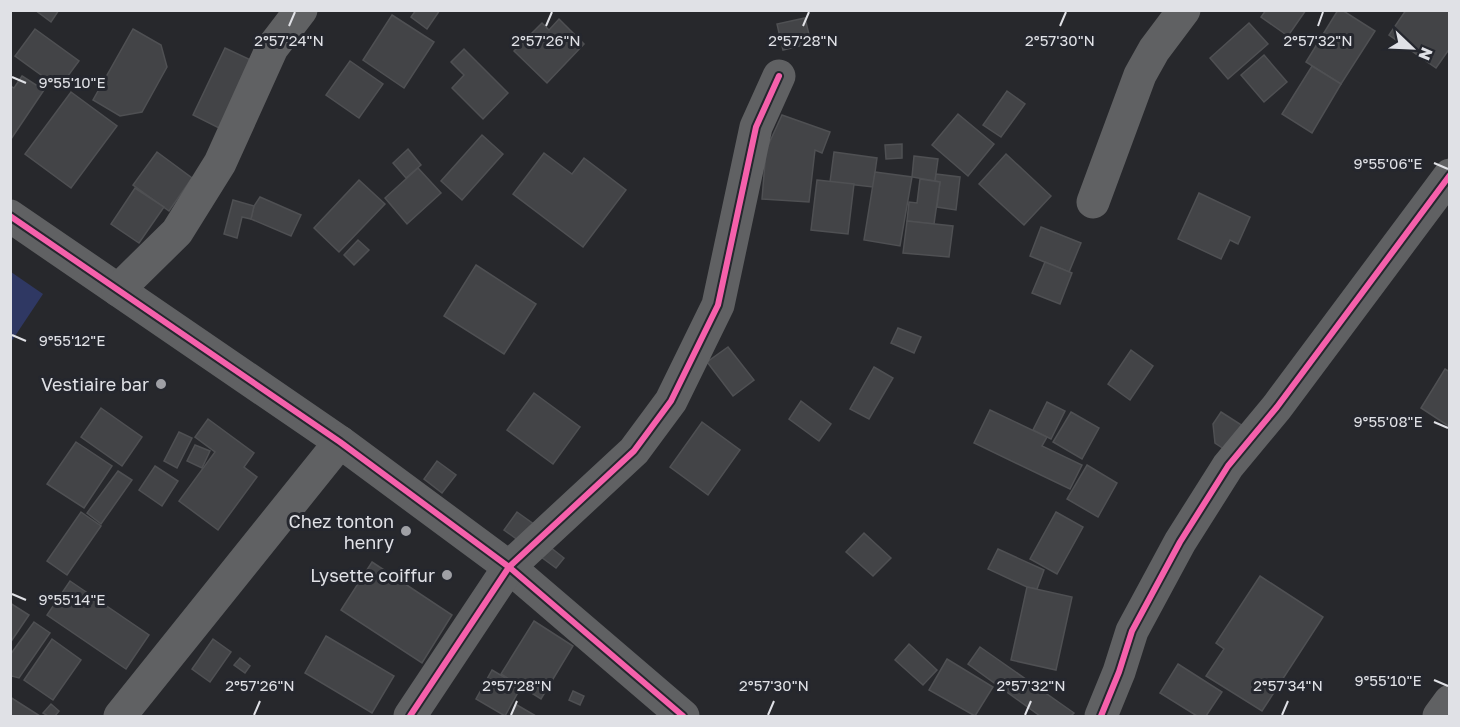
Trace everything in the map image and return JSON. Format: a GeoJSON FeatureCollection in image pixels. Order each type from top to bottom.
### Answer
{"type":"FeatureCollection","features":[{"type":"Feature","properties":{"kind":"street"},"geometry":{"type":"LineString","coordinates":[[118,290],[177,232],[220,163],[272,48],[301,10]]}},
{"type":"Feature","properties":{"kind":"street"},"geometry":{"type":"LineString","coordinates":[[1093,202],[1140,75],[1154,50],[1184,10]]}},
{"type":"Feature","properties":{"kind":"street"},"geometry":{"type":"LineString","coordinates":[[410,717],[509,567],[634,451],[672,401],[718,305],[756,128],[779,76]]}},
{"type":"Feature","properties":{"kind":"street"},"geometry":{"type":"LineString","coordinates":[[1101,717],[1132,631],[1180,542],[1228,466],[1284,398],[1449,174]]}},
{"type":"Feature","properties":{"kind":"street"},"geometry":{"type":"LineString","coordinates":[[10,216],[340,442],[509,567],[683,717]]}},
{"type":"Feature","properties":{"kind":"street"},"geometry":{"type":"LineString","coordinates":[[120,717],[340,442]]}},
{"type":"Feature","properties":{"kind":"street"},"geometry":{"type":"LineString","coordinates":[[1439,717],[1449,701]]}},
{"type":"Feature","properties":{"kind":"shaded area"},"geometry":{"type":"Polygon","coordinates":[[[11,272],[43,294],[11,342],[11,272]]]}},
{"type":"Feature","properties":{"kind":"building"},"geometry":{"type":"Polygon","coordinates":[[[35,10],[59,10],[51,22],[35,10]]]}},
{"type":"Feature","properties":{"kind":"building"},"geometry":{"type":"Polygon","coordinates":[[[416,10],[440,10],[427,29],[411,17],[416,10]]]}},
{"type":"Feature","properties":{"kind":"building"},"geometry":{"type":"Polygon","coordinates":[[[1266,10],[1306,10],[1288,36],[1261,17],[1266,10]]]}},
{"type":"Feature","properties":{"kind":"building"},"geometry":{"type":"Polygon","coordinates":[[[1338,10],[1342,10],[1375,31],[1341,84],[1306,62],[1338,10]]]}},
{"type":"Feature","properties":{"kind":"building"},"geometry":{"type":"Polygon","coordinates":[[[1406,10],[1450,10],[1450,48],[1436,68],[1389,35],[1406,10]]]}},
{"type":"Feature","properties":{"kind":"building"},"geometry":{"type":"Polygon","coordinates":[[[392,15],[434,42],[404,88],[363,60],[392,15]]]}},
{"type":"Feature","properties":{"kind":"building"},"geometry":{"type":"Polygon","coordinates":[[[805,18],[811,43],[783,50],[777,24],[805,18]]]}},
{"type":"Feature","properties":{"kind":"building"},"geometry":{"type":"Polygon","coordinates":[[[559,19],[584,44],[547,83],[514,51],[542,23],[549,30],[559,19]]]}},
{"type":"Feature","properties":{"kind":"building"},"geometry":{"type":"Polygon","coordinates":[[[1249,23],[1268,44],[1228,79],[1210,58],[1249,23]]]}},
{"type":"Feature","properties":{"kind":"building"},"geometry":{"type":"Polygon","coordinates":[[[35,29],[79,61],[59,88],[15,56],[35,29]]]}},
{"type":"Feature","properties":{"kind":"building"},"geometry":{"type":"Polygon","coordinates":[[[133,29],[161,45],[167,67],[142,112],[120,116],[93,100],[133,29]]]}},
{"type":"Feature","properties":{"kind":"building"},"geometry":{"type":"Polygon","coordinates":[[[225,48],[253,61],[221,129],[193,115],[225,48]]]}},
{"type":"Feature","properties":{"kind":"building"},"geometry":{"type":"Polygon","coordinates":[[[464,49],[508,93],[483,119],[452,88],[464,75],[451,62],[464,49]]]}},
{"type":"Feature","properties":{"kind":"building"},"geometry":{"type":"Polygon","coordinates":[[[1264,55],[1287,82],[1264,102],[1241,75],[1264,55]]]}},
{"type":"Feature","properties":{"kind":"building"},"geometry":{"type":"Polygon","coordinates":[[[350,61],[383,84],[359,118],[326,95],[350,61]]]}},
{"type":"Feature","properties":{"kind":"building"},"geometry":{"type":"Polygon","coordinates":[[[1312,66],[1341,84],[1312,133],[1282,114],[1312,66]]]}},
{"type":"Feature","properties":{"kind":"building"},"geometry":{"type":"Polygon","coordinates":[[[22,76],[44,90],[11,139],[10,86],[14,88],[22,76]]]}},
{"type":"Feature","properties":{"kind":"building"},"geometry":{"type":"Polygon","coordinates":[[[1007,91],[1025,104],[1001,137],[983,125],[1007,91]]]}},
{"type":"Feature","properties":{"kind":"building"},"geometry":{"type":"Polygon","coordinates":[[[71,92],[117,126],[71,188],[25,154],[71,92]]]}},
{"type":"Feature","properties":{"kind":"building"},"geometry":{"type":"Polygon","coordinates":[[[958,114],[994,144],[968,176],[932,145],[958,114]]]}},
{"type":"Feature","properties":{"kind":"building"},"geometry":{"type":"Polygon","coordinates":[[[782,115],[830,132],[822,153],[815,150],[809,202],[762,199],[766,150],[782,115]]]}},
{"type":"Feature","properties":{"kind":"building"},"geometry":{"type":"Polygon","coordinates":[[[482,135],[503,154],[462,200],[441,181],[482,135]]]}},
{"type":"Feature","properties":{"kind":"building"},"geometry":{"type":"Polygon","coordinates":[[[902,144],[902,158],[886,159],[885,145],[902,144]]]}},
{"type":"Feature","properties":{"kind":"building"},"geometry":{"type":"Polygon","coordinates":[[[408,149],[421,165],[406,178],[393,163],[408,149]]]}},
{"type":"Feature","properties":{"kind":"building"},"geometry":{"type":"Polygon","coordinates":[[[157,152],[192,178],[169,211],[133,185],[157,152]]]}},
{"type":"Feature","properties":{"kind":"building"},"geometry":{"type":"Polygon","coordinates":[[[834,152],[877,158],[873,187],[830,182],[834,152]]]}},
{"type":"Feature","properties":{"kind":"building"},"geometry":{"type":"Polygon","coordinates":[[[544,153],[572,174],[584,158],[626,190],[583,247],[513,194],[544,153]]]}},
{"type":"Feature","properties":{"kind":"building"},"geometry":{"type":"Polygon","coordinates":[[[1006,154],[1051,196],[1024,225],[979,184],[1006,154]]]}},
{"type":"Feature","properties":{"kind":"building"},"geometry":{"type":"Polygon","coordinates":[[[914,156],[938,159],[935,181],[912,177],[914,156]]]}},
{"type":"Feature","properties":{"kind":"building"},"geometry":{"type":"Polygon","coordinates":[[[418,168],[441,193],[407,224],[385,198],[418,168]]]}},
{"type":"Feature","properties":{"kind":"building"},"geometry":{"type":"Polygon","coordinates":[[[875,172],[912,177],[900,246],[864,240],[875,172]]]}},
{"type":"Feature","properties":{"kind":"building"},"geometry":{"type":"Polygon","coordinates":[[[936,174],[960,177],[956,210],[937,207],[940,182],[935,181],[936,174]]]}},
{"type":"Feature","properties":{"kind":"building"},"geometry":{"type":"Polygon","coordinates":[[[920,179],[940,182],[934,224],[907,221],[909,202],[917,203],[920,179]]]}},
{"type":"Feature","properties":{"kind":"building"},"geometry":{"type":"Polygon","coordinates":[[[359,180],[385,204],[339,252],[314,228],[359,180]]]}},
{"type":"Feature","properties":{"kind":"building"},"geometry":{"type":"Polygon","coordinates":[[[817,180],[854,184],[848,234],[811,230],[817,180]]]}},
{"type":"Feature","properties":{"kind":"building"},"geometry":{"type":"Polygon","coordinates":[[[135,188],[164,207],[139,243],[111,224],[135,188]]]}},
{"type":"Feature","properties":{"kind":"building"},"geometry":{"type":"Polygon","coordinates":[[[1199,193],[1250,217],[1238,244],[1230,240],[1221,259],[1178,239],[1199,193]]]}},
{"type":"Feature","properties":{"kind":"building"},"geometry":{"type":"Polygon","coordinates":[[[260,197],[301,215],[291,236],[251,219],[254,206],[260,197]]]}},
{"type":"Feature","properties":{"kind":"building"},"geometry":{"type":"Polygon","coordinates":[[[233,200],[254,206],[251,219],[242,217],[237,238],[224,234],[233,200]]]}},
{"type":"Feature","properties":{"kind":"building"},"geometry":{"type":"Polygon","coordinates":[[[907,221],[953,226],[949,257],[903,253],[907,221]]]}},
{"type":"Feature","properties":{"kind":"building"},"geometry":{"type":"Polygon","coordinates":[[[1041,227],[1081,243],[1069,272],[1030,256],[1041,227]]]}},
{"type":"Feature","properties":{"kind":"building"},"geometry":{"type":"Polygon","coordinates":[[[358,240],[369,250],[354,265],[344,255],[358,240]]]}},
{"type":"Feature","properties":{"kind":"building"},"geometry":{"type":"Polygon","coordinates":[[[1045,262],[1072,273],[1060,304],[1032,293],[1045,262]]]}},
{"type":"Feature","properties":{"kind":"building"},"geometry":{"type":"Polygon","coordinates":[[[476,265],[536,304],[504,354],[444,316],[476,265]]]}},
{"type":"Feature","properties":{"kind":"building"},"geometry":{"type":"Polygon","coordinates":[[[898,328],[921,337],[914,353],[891,343],[898,328]]]}},
{"type":"Feature","properties":{"kind":"building"},"geometry":{"type":"Polygon","coordinates":[[[728,347],[754,380],[733,396],[707,362],[728,347]]]}},
{"type":"Feature","properties":{"kind":"building"},"geometry":{"type":"Polygon","coordinates":[[[1131,350],[1153,366],[1130,400],[1108,384],[1131,350]]]}},
{"type":"Feature","properties":{"kind":"building"},"geometry":{"type":"Polygon","coordinates":[[[874,367],[893,378],[869,419],[850,409],[874,367]]]}},
{"type":"Feature","properties":{"kind":"building"},"geometry":{"type":"Polygon","coordinates":[[[1445,369],[1450,372],[1450,427],[1421,408],[1445,369]]]}},
{"type":"Feature","properties":{"kind":"building"},"geometry":{"type":"Polygon","coordinates":[[[534,393],[580,427],[553,464],[507,430],[534,393]]]}},
{"type":"Feature","properties":{"kind":"building"},"geometry":{"type":"Polygon","coordinates":[[[801,401],[831,424],[819,441],[789,419],[801,401]]]}},
{"type":"Feature","properties":{"kind":"building"},"geometry":{"type":"Polygon","coordinates":[[[1047,402],[1065,411],[1051,439],[1033,430],[1047,402]]]}},
{"type":"Feature","properties":{"kind":"building"},"geometry":{"type":"Polygon","coordinates":[[[101,408],[142,437],[122,466],[81,437],[101,408]]]}},
{"type":"Feature","properties":{"kind":"building"},"geometry":{"type":"Polygon","coordinates":[[[990,410],[1047,437],[1042,446],[1082,465],[1070,489],[974,443],[990,410]]]}},
{"type":"Feature","properties":{"kind":"building"},"geometry":{"type":"Polygon","coordinates":[[[1071,412],[1099,428],[1082,459],[1053,442],[1071,412]]]}},
{"type":"Feature","properties":{"kind":"building"},"geometry":{"type":"Polygon","coordinates":[[[1221,412],[1243,426],[1227,451],[1215,443],[1213,424],[1221,412]]]}},
{"type":"Feature","properties":{"kind":"building"},"geometry":{"type":"Polygon","coordinates":[[[208,419],[254,453],[244,467],[257,477],[218,530],[179,501],[215,452],[195,437],[208,419]]]}},
{"type":"Feature","properties":{"kind":"building"},"geometry":{"type":"Polygon","coordinates":[[[702,422],[740,450],[708,495],[670,467],[702,422]]]}},
{"type":"Feature","properties":{"kind":"building"},"geometry":{"type":"Polygon","coordinates":[[[179,432],[192,438],[177,468],[164,461],[179,432]]]}},
{"type":"Feature","properties":{"kind":"building"},"geometry":{"type":"Polygon","coordinates":[[[76,442],[112,466],[84,508],[47,484],[76,442]]]}},
{"type":"Feature","properties":{"kind":"building"},"geometry":{"type":"Polygon","coordinates":[[[195,445],[210,451],[202,468],[187,461],[195,445]]]}},
{"type":"Feature","properties":{"kind":"building"},"geometry":{"type":"Polygon","coordinates":[[[437,461],[456,475],[442,493],[424,479],[437,461]]]}},
{"type":"Feature","properties":{"kind":"building"},"geometry":{"type":"Polygon","coordinates":[[[1087,465],[1117,483],[1098,517],[1067,499],[1087,465]]]}},
{"type":"Feature","properties":{"kind":"building"},"geometry":{"type":"Polygon","coordinates":[[[155,466],[178,481],[162,506],[139,490],[155,466]]]}},
{"type":"Feature","properties":{"kind":"building"},"geometry":{"type":"Polygon","coordinates":[[[118,471],[132,480],[101,524],[87,513],[118,471]]]}},
{"type":"Feature","properties":{"kind":"building"},"geometry":{"type":"Polygon","coordinates":[[[81,512],[101,526],[67,575],[47,561],[81,512]]]}},
{"type":"Feature","properties":{"kind":"building"},"geometry":{"type":"Polygon","coordinates":[[[517,512],[535,525],[522,543],[504,530],[517,512]]]}},
{"type":"Feature","properties":{"kind":"building"},"geometry":{"type":"Polygon","coordinates":[[[1056,512],[1083,527],[1057,574],[1030,559],[1056,512]]]}},
{"type":"Feature","properties":{"kind":"building"},"geometry":{"type":"Polygon","coordinates":[[[864,533],[891,558],[873,576],[846,552],[864,533]]]}},
{"type":"Feature","properties":{"kind":"building"},"geometry":{"type":"Polygon","coordinates":[[[550,547],[564,558],[556,568],[541,557],[550,547]]]}},
{"type":"Feature","properties":{"kind":"building"},"geometry":{"type":"Polygon","coordinates":[[[998,549],[1044,570],[1037,589],[1027,587],[988,569],[998,549]]]}},
{"type":"Feature","properties":{"kind":"building"},"geometry":{"type":"Polygon","coordinates":[[[372,562],[452,615],[422,663],[341,610],[372,562]]]}},
{"type":"Feature","properties":{"kind":"building"},"geometry":{"type":"Polygon","coordinates":[[[1260,576],[1323,617],[1262,711],[1206,676],[1224,649],[1216,643],[1260,576]]]}},
{"type":"Feature","properties":{"kind":"building"},"geometry":{"type":"Polygon","coordinates":[[[70,581],[149,635],[126,669],[47,615],[70,581]]]}},
{"type":"Feature","properties":{"kind":"building"},"geometry":{"type":"Polygon","coordinates":[[[1027,587],[1072,597],[1056,670],[1011,660],[1027,587]]]}},
{"type":"Feature","properties":{"kind":"building"},"geometry":{"type":"Polygon","coordinates":[[[10,603],[29,615],[10,643],[10,603]]]}},
{"type":"Feature","properties":{"kind":"building"},"geometry":{"type":"Polygon","coordinates":[[[534,621],[573,646],[541,699],[501,674],[534,621]]]}},
{"type":"Feature","properties":{"kind":"building"},"geometry":{"type":"Polygon","coordinates":[[[34,622],[50,633],[19,678],[10,677],[10,655],[34,622]]]}},
{"type":"Feature","properties":{"kind":"building"},"geometry":{"type":"Polygon","coordinates":[[[326,636],[394,676],[372,713],[305,673],[326,636]]]}},
{"type":"Feature","properties":{"kind":"building"},"geometry":{"type":"Polygon","coordinates":[[[52,639],[81,660],[53,700],[24,680],[52,639]]]}},
{"type":"Feature","properties":{"kind":"building"},"geometry":{"type":"Polygon","coordinates":[[[213,639],[231,652],[210,682],[192,669],[213,639]]]}},
{"type":"Feature","properties":{"kind":"building"},"geometry":{"type":"Polygon","coordinates":[[[909,644],[937,670],[923,685],[895,660],[909,644]]]}},
{"type":"Feature","properties":{"kind":"building"},"geometry":{"type":"Polygon","coordinates":[[[980,647],[1074,713],[1071,716],[1040,716],[968,664],[980,647]]]}},
{"type":"Feature","properties":{"kind":"building"},"geometry":{"type":"Polygon","coordinates":[[[240,658],[250,666],[245,673],[234,665],[240,658]]]}},
{"type":"Feature","properties":{"kind":"building"},"geometry":{"type":"Polygon","coordinates":[[[947,659],[993,687],[975,716],[929,690],[947,659]]]}},
{"type":"Feature","properties":{"kind":"building"},"geometry":{"type":"Polygon","coordinates":[[[1178,664],[1222,692],[1206,716],[1197,716],[1160,693],[1178,664]]]}},
{"type":"Feature","properties":{"kind":"building"},"geometry":{"type":"Polygon","coordinates":[[[492,670],[521,687],[505,716],[476,699],[492,670]]]}},
{"type":"Feature","properties":{"kind":"building"},"geometry":{"type":"Polygon","coordinates":[[[573,691],[584,696],[580,705],[569,700],[573,691]]]}},
{"type":"Feature","properties":{"kind":"building"},"geometry":{"type":"Polygon","coordinates":[[[10,697],[40,716],[10,716],[10,697]]]}},
{"type":"Feature","properties":{"kind":"building"},"geometry":{"type":"Polygon","coordinates":[[[51,704],[59,711],[55,716],[43,713],[51,704]]]}},
{"type":"Feature","properties":{"kind":"building"},"geometry":{"type":"Polygon","coordinates":[[[517,705],[536,716],[510,716],[517,705]]]}},
{"type":"Feature","properties":{"kind":"cycle path"},"geometry":{"type":"LineString","coordinates":[[410,716],[509,567],[634,451],[671,401],[718,305],[756,127],[779,76]]}},
{"type":"Feature","properties":{"kind":"cycle path"},"geometry":{"type":"LineString","coordinates":[[1101,716],[1119,672],[1132,631],[1180,542],[1228,466],[1277,407],[1450,175]]}},
{"type":"Feature","properties":{"kind":"cycle path"},"geometry":{"type":"LineString","coordinates":[[10,216],[340,442],[509,567],[683,716]]}},
{"type":"Feature","properties":{"kind":"place","name":"Vestiaire bar"},"geometry":{"type":"Point","coordinates":[161,384]}},
{"type":"Feature","properties":{"kind":"place","name":"Chez tonton henry"},"geometry":{"type":"Point","coordinates":[406,531]}},
{"type":"Feature","properties":{"kind":"place","name":"Lysette coiffur"},"geometry":{"type":"Point","coordinates":[447,575]}}]}
